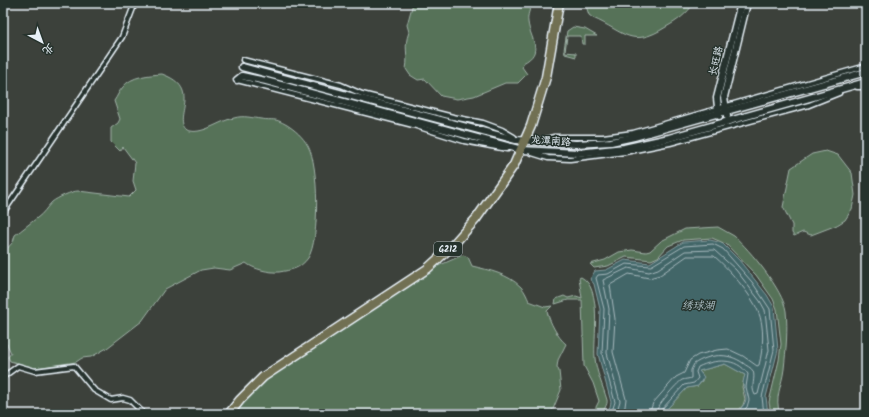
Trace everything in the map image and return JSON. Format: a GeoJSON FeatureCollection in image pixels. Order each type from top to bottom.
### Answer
{"type":"FeatureCollection","features":[{"type":"Feature","properties":{"kind":"highway","name":"G212"},"geometry":{"type":"LineString","coordinates":[[229,414],[255,384],[269,373],[427,269],[476,219],[503,183],[523,146],[537,110],[544,83],[559,3]]}},
{"type":"Feature","properties":{"kind":"main road","name":"长旺路"},"geometry":{"type":"LineString","coordinates":[[722,123],[718,111],[717,98],[741,3]]}},
{"type":"Feature","properties":{"kind":"main road","name":"长旺路"},"geometry":{"type":"LineString","coordinates":[[729,121],[725,109],[726,90],[747,3]]}},
{"type":"Feature","properties":{"kind":"main road","name":"龙潭南路"},"geometry":{"type":"LineString","coordinates":[[242,66],[363,97],[492,133],[523,146],[596,143],[621,140],[725,109],[805,90],[866,72]]}},
{"type":"Feature","properties":{"kind":"main road","name":"龙潭南路"},"geometry":{"type":"LineString","coordinates":[[237,80],[242,76],[266,81],[466,136],[571,153],[624,148],[860,86],[866,82]]}},
{"type":"Feature","properties":{"kind":"main road"},"geometry":{"type":"LineString","coordinates":[[805,90],[808,99]]}},
{"type":"Feature","properties":{"kind":"main road"},"geometry":{"type":"LineString","coordinates":[[490,141],[492,133]]}},
{"type":"Feature","properties":{"kind":"main road"},"geometry":{"type":"LineString","coordinates":[[558,152],[559,144]]}},
{"type":"Feature","properties":{"kind":"main road"},"geometry":{"type":"LineString","coordinates":[[571,153],[578,159]]}},
{"type":"Feature","properties":{"kind":"street"},"geometry":{"type":"LineString","coordinates":[[3,213],[122,36],[135,3]]}},
{"type":"Feature","properties":{"kind":"street"},"geometry":{"type":"LineString","coordinates":[[243,60],[341,85],[363,97],[478,121],[502,130],[534,153],[552,158],[578,159],[670,143],[809,105],[831,95],[860,86]]}},
{"type":"Feature","properties":{"kind":"street"},"geometry":{"type":"LineString","coordinates":[[725,109],[866,66]]}},
{"type":"Feature","properties":{"kind":"street"},"geometry":{"type":"LineString","coordinates":[[237,80],[414,125],[464,141],[523,146],[554,137],[603,137],[622,135],[718,111]]}},
{"type":"Feature","properties":{"kind":"street"},"geometry":{"type":"LineString","coordinates":[[3,378],[18,366],[35,371],[74,366],[94,390],[111,400],[123,398],[130,400],[144,414]]}},
{"type":"Feature","properties":{"kind":"green space"},"geometry":{"type":"Polygon","coordinates":[[[413,3],[532,3],[528,19],[535,50],[530,59],[523,63],[522,67],[527,74],[518,83],[505,83],[474,96],[457,99],[441,96],[425,79],[418,80],[410,75],[406,69],[406,42],[409,32],[407,25],[413,3]]]}},
{"type":"Feature","properties":{"kind":"green space"},"geometry":{"type":"Polygon","coordinates":[[[585,3],[694,3],[685,14],[670,25],[654,34],[636,38],[621,33],[593,18],[589,15],[585,3]]]}},
{"type":"Feature","properties":{"kind":"green space"},"geometry":{"type":"Polygon","coordinates":[[[573,27],[585,29],[597,36],[585,36],[585,44],[582,44],[581,36],[567,36],[565,52],[576,53],[576,57],[565,54],[564,50],[567,31],[573,27]]]}},
{"type":"Feature","properties":{"kind":"green space"},"geometry":{"type":"Polygon","coordinates":[[[162,74],[174,80],[181,87],[184,95],[184,103],[181,118],[182,124],[186,130],[204,130],[238,117],[248,117],[279,121],[293,129],[304,140],[312,156],[317,202],[315,236],[308,258],[298,267],[279,272],[262,270],[246,263],[230,270],[214,268],[201,270],[165,289],[142,321],[107,348],[91,357],[82,358],[76,362],[35,368],[10,361],[8,357],[11,353],[7,344],[3,346],[4,252],[13,242],[15,235],[39,216],[52,202],[61,197],[78,191],[129,197],[136,190],[133,181],[135,163],[123,147],[120,151],[111,142],[111,128],[118,123],[120,119],[114,101],[126,83],[131,80],[135,78],[162,74]]]}},
{"type":"Feature","properties":{"kind":"green space"},"geometry":{"type":"Polygon","coordinates":[[[826,151],[838,155],[852,173],[855,195],[852,209],[845,220],[837,225],[811,235],[803,232],[794,236],[792,233],[792,225],[783,207],[791,168],[812,154],[826,151]]]}},
{"type":"Feature","properties":{"kind":"green space"},"geometry":{"type":"Polygon","coordinates":[[[718,227],[734,236],[748,251],[765,271],[784,302],[787,318],[787,333],[784,369],[778,397],[778,408],[780,414],[771,414],[769,402],[779,360],[781,344],[777,309],[773,299],[756,275],[726,244],[712,238],[683,240],[668,246],[658,257],[651,260],[626,257],[608,266],[594,268],[590,264],[605,260],[619,252],[632,250],[646,252],[650,251],[661,241],[685,229],[718,227]]]}},
{"type":"Feature","properties":{"kind":"green space"},"geometry":{"type":"Polygon","coordinates":[[[463,255],[468,257],[472,266],[498,273],[516,283],[524,290],[529,301],[545,307],[552,306],[547,311],[550,320],[557,334],[566,344],[558,360],[557,367],[559,371],[561,390],[551,414],[232,414],[259,384],[431,269],[463,255]]]}},
{"type":"Feature","properties":{"kind":"green space"},"geometry":{"type":"Polygon","coordinates":[[[581,277],[588,283],[595,302],[596,363],[598,374],[607,400],[603,414],[596,414],[596,407],[599,401],[593,383],[584,366],[582,300],[568,300],[555,304],[556,299],[564,296],[568,298],[576,296],[582,298],[579,278],[581,277]]]}},
{"type":"Feature","properties":{"kind":"green space"},"geometry":{"type":"Polygon","coordinates":[[[725,364],[745,375],[742,387],[745,399],[743,405],[736,414],[662,414],[687,388],[698,386],[702,381],[702,374],[699,371],[725,364]]]}},
{"type":"Feature","properties":{"kind":"water","name":"绣球湖"},"geometry":{"type":"Polygon","coordinates":[[[710,240],[722,243],[739,260],[767,295],[774,307],[778,350],[766,397],[768,414],[736,414],[746,400],[743,384],[745,375],[725,364],[699,371],[704,377],[698,386],[687,388],[662,414],[607,414],[606,411],[610,407],[611,402],[598,354],[600,309],[594,284],[590,279],[595,271],[606,270],[625,260],[650,263],[683,242],[710,240]]]}}]}
